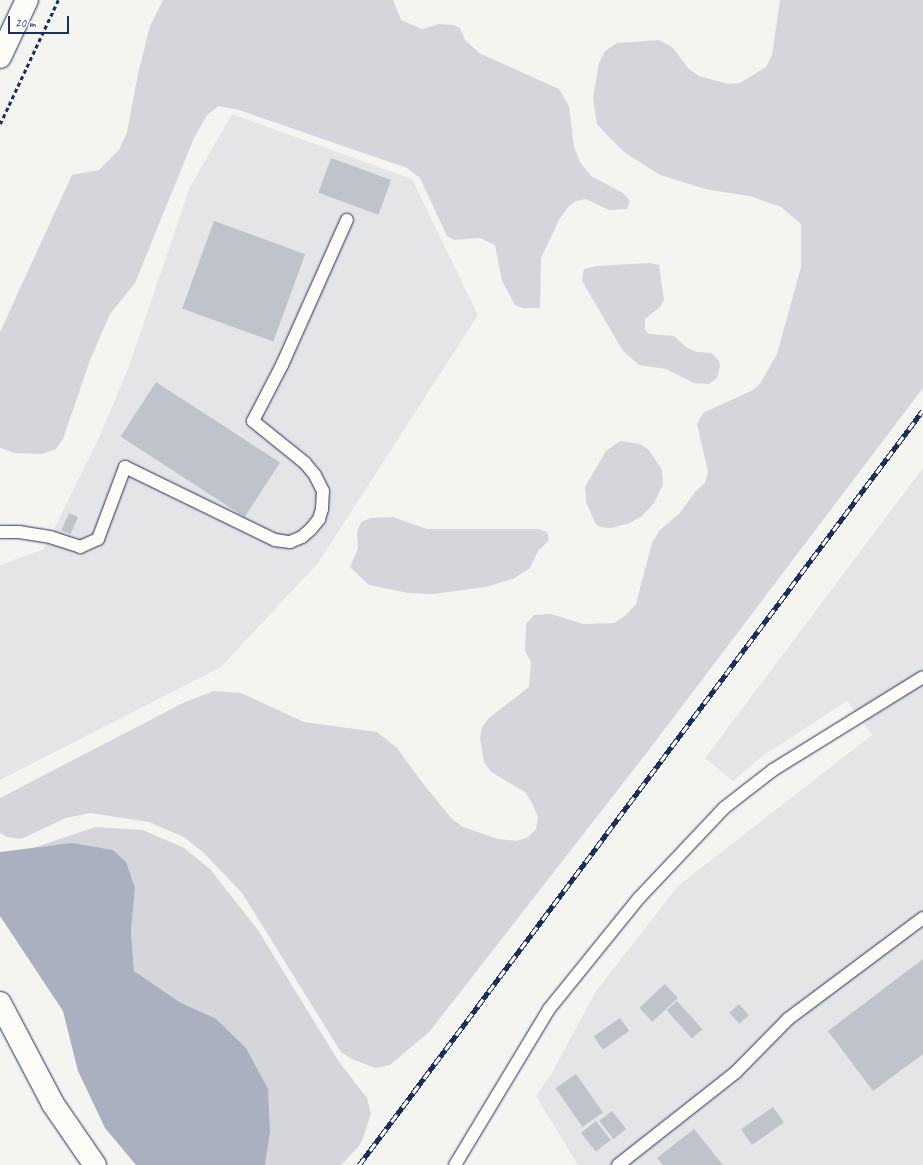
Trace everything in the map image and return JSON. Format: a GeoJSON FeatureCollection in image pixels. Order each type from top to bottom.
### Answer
{"type":"FeatureCollection","features":[{"type":"Feature","properties":{"kind":"street"},"geometry":{"type":"LineString","coordinates":[[0,57],[26,0]]}},
{"type":"Feature","properties":{"kind":"street"},"geometry":{"type":"LineString","coordinates":[[0,1003],[53,1104],[95,1165]]}},
{"type":"Feature","properties":{"kind":"lane"},"geometry":{"type":"LineString","coordinates":[[0,532],[19,532],[50,537],[80,547],[98,539],[125,467],[275,540],[290,542],[307,533],[320,519],[323,491],[315,475],[305,463],[253,422],[282,364],[347,220]]}},
{"type":"Feature","properties":{"kind":"lane"},"geometry":{"type":"LineString","coordinates":[[455,1165],[549,1009],[639,898],[724,808],[773,770],[923,677]]}},
{"type":"Feature","properties":{"kind":"lane"},"geometry":{"type":"LineString","coordinates":[[618,1165],[736,1072],[788,1019],[923,918]]}},
{"type":"Feature","properties":{"kind":"path"},"geometry":{"type":"LineString","coordinates":[[0,124],[58,0]]}},
{"type":"Feature","properties":{"kind":"shaded area"},"geometry":{"type":"Polygon","coordinates":[[[163,0],[393,0],[401,20],[422,29],[439,24],[454,25],[460,28],[465,40],[479,53],[559,89],[569,106],[574,147],[580,162],[591,176],[623,193],[630,201],[627,209],[609,210],[586,199],[576,201],[569,206],[560,218],[541,258],[540,308],[523,308],[515,305],[502,281],[495,245],[480,238],[454,240],[447,236],[420,178],[407,168],[239,110],[219,106],[207,115],[194,138],[135,283],[110,314],[90,360],[63,439],[56,449],[41,454],[14,453],[0,448],[0,332],[72,175],[99,170],[119,150],[127,132],[138,74],[150,26],[163,0]]]}},
{"type":"Feature","properties":{"kind":"shaded area"},"geometry":{"type":"Polygon","coordinates":[[[780,0],[923,0],[923,388],[645,755],[430,1031],[390,1065],[375,1068],[352,1059],[341,1052],[242,893],[204,853],[184,837],[149,822],[90,813],[66,818],[21,839],[7,837],[0,833],[0,798],[185,702],[214,691],[241,693],[304,722],[377,732],[397,748],[421,781],[452,819],[463,827],[498,839],[516,841],[527,838],[536,829],[538,817],[532,803],[525,792],[491,772],[484,762],[480,738],[482,727],[489,718],[529,687],[531,662],[525,651],[526,624],[534,615],[551,614],[583,624],[614,623],[625,616],[636,604],[652,543],[660,530],[680,513],[695,492],[705,483],[708,472],[697,424],[703,413],[751,391],[760,384],[777,354],[801,267],[801,224],[781,207],[750,196],[709,190],[660,175],[624,152],[606,134],[597,124],[593,98],[599,63],[605,51],[617,43],[659,40],[672,47],[689,69],[699,76],[728,84],[740,83],[766,67],[772,55],[780,0]]]}},
{"type":"Feature","properties":{"kind":"shaded area"},"geometry":{"type":"Polygon","coordinates":[[[232,114],[412,179],[478,315],[318,563],[221,667],[0,780],[0,565],[44,549],[99,438],[128,369],[190,187],[232,114]]]}},
{"type":"Feature","properties":{"kind":"shaded area"},"geometry":{"type":"Polygon","coordinates":[[[649,263],[659,265],[664,300],[660,307],[645,319],[645,330],[649,334],[674,336],[686,347],[696,352],[712,353],[719,361],[720,366],[717,378],[709,384],[694,383],[666,369],[639,365],[623,351],[582,281],[584,269],[597,266],[649,263]]]}},
{"type":"Feature","properties":{"kind":"shaded area"},"geometry":{"type":"Polygon","coordinates":[[[620,441],[640,444],[649,450],[662,470],[663,485],[654,503],[642,516],[630,523],[611,528],[601,527],[596,525],[586,502],[585,487],[606,451],[620,441]]]}},
{"type":"Feature","properties":{"kind":"shaded area"},"geometry":{"type":"Polygon","coordinates":[[[923,468],[923,1165],[578,1165],[536,1096],[553,1071],[596,991],[678,886],[872,735],[847,701],[761,757],[733,781],[705,758],[923,468]]]}},
{"type":"Feature","properties":{"kind":"shaded area"},"geometry":{"type":"Polygon","coordinates":[[[393,517],[427,529],[538,529],[547,532],[549,540],[538,551],[530,568],[513,579],[485,587],[434,594],[408,593],[369,585],[350,567],[358,549],[357,532],[361,522],[371,518],[393,517]]]}},
{"type":"Feature","properties":{"kind":"shaded area"},"geometry":{"type":"Polygon","coordinates":[[[96,827],[143,830],[184,848],[210,869],[258,930],[339,1062],[367,1098],[371,1114],[363,1138],[359,1146],[341,1165],[265,1165],[270,1133],[215,1018],[181,1003],[134,971],[131,931],[135,888],[33,848],[96,827]]]}},
{"type":"Feature","properties":{"kind":"water"},"geometry":{"type":"Polygon","coordinates":[[[72,843],[113,850],[126,862],[135,888],[131,931],[134,971],[181,1003],[215,1018],[246,1048],[268,1089],[270,1133],[265,1165],[136,1165],[105,1128],[78,1071],[63,1011],[0,916],[0,852],[72,843]]]}},
{"type":"Feature","properties":{"kind":"building"},"geometry":{"type":"Polygon","coordinates":[[[331,158],[391,180],[378,215],[318,193],[331,158]]]}},
{"type":"Feature","properties":{"kind":"building"},"geometry":{"type":"Polygon","coordinates":[[[214,221],[305,254],[273,342],[182,308],[214,221]]]}},
{"type":"Feature","properties":{"kind":"building"},"geometry":{"type":"Polygon","coordinates":[[[156,382],[280,463],[245,517],[121,437],[156,382]]]}},
{"type":"Feature","properties":{"kind":"building"},"geometry":{"type":"Polygon","coordinates":[[[69,513],[78,517],[70,534],[61,530],[69,513]]]}},
{"type":"Feature","properties":{"kind":"building"},"geometry":{"type":"Polygon","coordinates":[[[923,959],[923,1054],[873,1091],[828,1031],[923,959]]]}},
{"type":"Feature","properties":{"kind":"building"},"geometry":{"type":"Polygon","coordinates":[[[665,984],[678,998],[652,1022],[639,1008],[665,984]]]}},
{"type":"Feature","properties":{"kind":"building"},"geometry":{"type":"Polygon","coordinates":[[[677,1001],[702,1029],[692,1039],[667,1010],[677,1001]]]}},
{"type":"Feature","properties":{"kind":"building"},"geometry":{"type":"Polygon","coordinates":[[[739,1004],[749,1015],[739,1024],[729,1013],[739,1004]]]}},
{"type":"Feature","properties":{"kind":"building"},"geometry":{"type":"Polygon","coordinates":[[[620,1018],[629,1031],[603,1049],[594,1036],[620,1018]]]}},
{"type":"Feature","properties":{"kind":"building"},"geometry":{"type":"Polygon","coordinates":[[[576,1074],[603,1113],[582,1127],[556,1088],[576,1074]]]}},
{"type":"Feature","properties":{"kind":"building"},"geometry":{"type":"Polygon","coordinates":[[[773,1107],[784,1123],[752,1145],[741,1129],[773,1107]]]}},
{"type":"Feature","properties":{"kind":"building"},"geometry":{"type":"Polygon","coordinates":[[[612,1111],[626,1129],[614,1139],[599,1121],[612,1111]]]}},
{"type":"Feature","properties":{"kind":"building"},"geometry":{"type":"Polygon","coordinates":[[[596,1121],[611,1140],[596,1152],[581,1133],[596,1121]]]}},
{"type":"Feature","properties":{"kind":"building"},"geometry":{"type":"Polygon","coordinates":[[[694,1129],[723,1165],[663,1165],[657,1158],[694,1129]]]}},
{"type":"Feature","properties":{"kind":"railway"},"geometry":{"type":"LineString","coordinates":[[359,1165],[923,410]]}}]}
